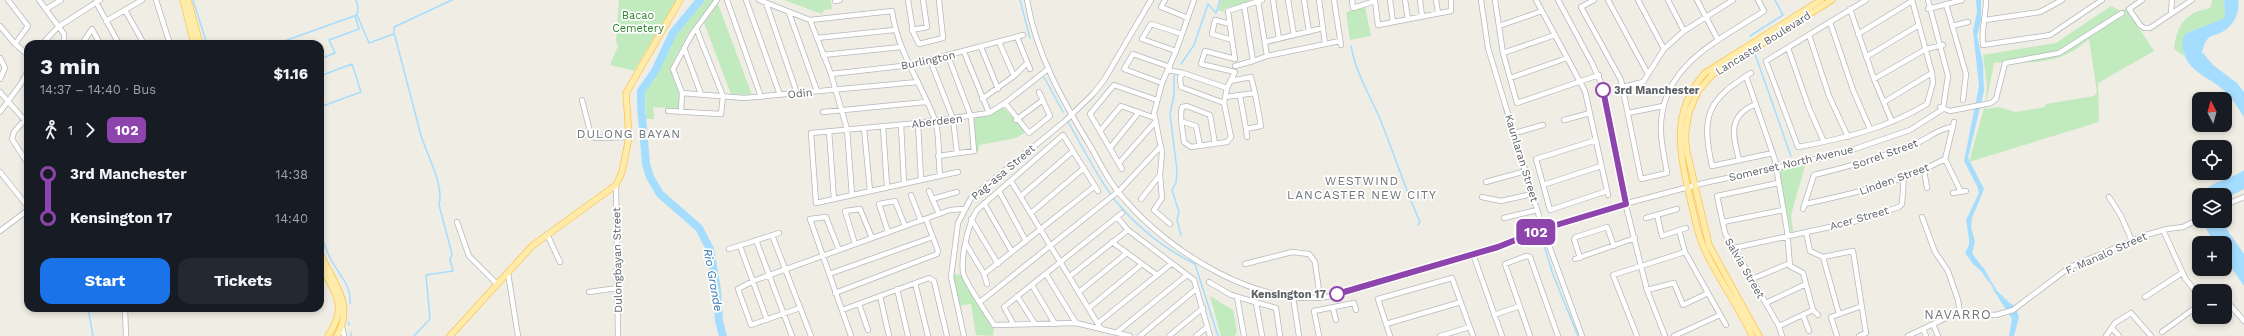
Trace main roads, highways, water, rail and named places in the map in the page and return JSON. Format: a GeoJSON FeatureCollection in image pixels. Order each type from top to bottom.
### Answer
{"type":"FeatureCollection","features":[{"type":"Feature","properties":{"kind":"main road"},"geometry":{"type":"LineString","coordinates":[[182,0],[193,40]]}},
{"type":"Feature","properties":{"kind":"main road"},"geometry":{"type":"LineString","coordinates":[[188,0],[199,40]]}},
{"type":"Feature","properties":{"kind":"main road"},"geometry":{"type":"LineString","coordinates":[[450,336],[532,246],[546,234],[616,185],[622,172],[629,138],[626,93],[680,0]]}},
{"type":"Feature","properties":{"kind":"main road","name":"Lancaster Boulevard"},"geometry":{"type":"LineString","coordinates":[[1759,336],[1709,246],[1682,152],[1680,128],[1686,102],[1696,84],[1711,68],[1821,0]]}},
{"type":"Feature","properties":{"kind":"main road","name":"Lancaster Boulevard"},"geometry":{"type":"LineString","coordinates":[[1752,336],[1703,248],[1691,186],[1686,144],[1686,128],[1689,112],[1698,91],[1713,74],[1832,0]]}},
{"type":"Feature","properties":{"kind":"main road"},"geometry":{"type":"LineString","coordinates":[[324,262],[344,305],[345,314],[342,327],[337,336]]}},
{"type":"Feature","properties":{"kind":"main road"},"geometry":{"type":"LineString","coordinates":[[324,272],[340,306],[339,317],[328,336]]}},
{"type":"Feature","properties":{"kind":"water"},"geometry":{"type":"Polygon","coordinates":[[[1976,0],[1981,0],[1981,20],[1977,36],[1983,63],[1984,91],[1968,158],[1984,189],[1972,218],[1971,227],[1975,242],[1972,253],[1985,271],[1990,284],[1982,272],[1973,264],[1965,253],[1969,245],[1966,220],[1979,193],[1978,188],[1964,161],[1979,86],[1973,31],[1977,12],[1976,0]]]}},
{"type":"Feature","properties":{"kind":"water"},"geometry":{"type":"Polygon","coordinates":[[[2224,0],[2238,0],[2239,5],[2235,20],[2224,31],[2207,39],[2202,52],[2213,65],[2237,83],[2244,92],[2244,117],[2232,98],[2232,92],[2226,92],[2196,70],[2185,57],[2183,48],[2183,37],[2189,32],[2223,19],[2225,14],[2224,0]]]}},
{"type":"Feature","properties":{"kind":"water"},"geometry":{"type":"Polygon","coordinates":[[[2244,170],[2244,189],[2232,195],[2232,188],[2208,188],[2223,180],[2232,180],[2232,176],[2244,170]]]}},
{"type":"Feature","properties":{"kind":"water"},"geometry":{"type":"Polygon","coordinates":[[[2206,228],[2226,228],[2231,236],[2210,236],[2206,228]]]}},
{"type":"Feature","properties":{"kind":"water"},"geometry":{"type":"Polygon","coordinates":[[[2232,237],[2244,254],[2244,286],[2232,269],[2232,237]]]}},
{"type":"Feature","properties":{"kind":"water"},"geometry":{"type":"Polygon","coordinates":[[[1991,286],[2004,300],[2015,306],[2019,317],[2014,336],[2009,336],[2012,319],[1991,286]]]}},
{"type":"Feature","properties":{"kind":"waterway"},"geometry":{"type":"LineString","coordinates":[[193,0],[206,40]]}},
{"type":"Feature","properties":{"kind":"waterway"},"geometry":{"type":"LineString","coordinates":[[356,0],[358,7],[357,15],[369,43],[394,34],[395,36],[422,140],[437,178],[440,197],[439,205],[452,254],[450,260],[453,271],[426,275],[430,319],[414,336]]}},
{"type":"Feature","properties":{"kind":"waterway"},"geometry":{"type":"LineString","coordinates":[[394,34],[394,27],[452,0]]}},
{"type":"Feature","properties":{"kind":"waterway","name":"Rio Grande"},"geometry":{"type":"LineString","coordinates":[[700,0],[673,33],[655,71],[641,91],[641,106],[646,164],[650,177],[660,194],[699,228],[710,249],[717,290],[719,321],[723,336]]}},
{"type":"Feature","properties":{"kind":"waterway"},"geometry":{"type":"LineString","coordinates":[[1020,0],[1030,38]]}},
{"type":"Feature","properties":{"kind":"waterway"},"geometry":{"type":"LineString","coordinates":[[1181,64],[1194,45],[1208,4],[1216,13],[1220,0]]}},
{"type":"Feature","properties":{"kind":"waterway"},"geometry":{"type":"LineString","coordinates":[[1750,36],[1783,15],[1775,0]]}},
{"type":"Feature","properties":{"kind":"waterway"},"geometry":{"type":"LineString","coordinates":[[287,40],[357,15]]}},
{"type":"Feature","properties":{"kind":"waterway"},"geometry":{"type":"LineString","coordinates":[[324,57],[335,53],[329,40],[359,29],[355,16]]}},
{"type":"Feature","properties":{"kind":"waterway"},"geometry":{"type":"LineString","coordinates":[[1351,46],[1359,74],[1380,119],[1409,197],[1420,222],[1418,225]]}},
{"type":"Feature","properties":{"kind":"waterway"},"geometry":{"type":"LineString","coordinates":[[1755,54],[1791,156]]}},
{"type":"Feature","properties":{"kind":"waterway"},"geometry":{"type":"LineString","coordinates":[[324,74],[352,64],[361,92],[324,106]]}},
{"type":"Feature","properties":{"kind":"waterway"},"geometry":{"type":"LineString","coordinates":[[1174,75],[1174,95],[1170,114],[1177,170],[1176,183],[1172,190],[1179,212],[1177,220],[1181,235]]}},
{"type":"Feature","properties":{"kind":"waterway"},"geometry":{"type":"LineString","coordinates":[[1044,77],[1063,112]]}},
{"type":"Feature","properties":{"kind":"waterway"},"geometry":{"type":"LineString","coordinates":[[1503,106],[1510,129]]}},
{"type":"Feature","properties":{"kind":"waterway"},"geometry":{"type":"LineString","coordinates":[[1067,120],[1089,160],[1114,199],[1141,227],[1152,236],[1162,244],[1195,264],[1218,336]]}},
{"type":"Feature","properties":{"kind":"waterway"},"geometry":{"type":"LineString","coordinates":[[1512,136],[1516,149]]}},
{"type":"Feature","properties":{"kind":"waterway"},"geometry":{"type":"LineString","coordinates":[[1517,153],[1522,170]]}},
{"type":"Feature","properties":{"kind":"waterway"},"geometry":{"type":"LineString","coordinates":[[1524,175],[1529,192]]}},
{"type":"Feature","properties":{"kind":"waterway"},"geometry":{"type":"LineString","coordinates":[[1531,197],[1534,208]]}},
{"type":"Feature","properties":{"kind":"waterway"},"geometry":{"type":"LineString","coordinates":[[1536,214],[1540,227]]}},
{"type":"Feature","properties":{"kind":"waterway"},"geometry":{"type":"LineString","coordinates":[[1540,236],[1552,272],[1578,336]]}},
{"type":"Feature","properties":{"kind":"waterway"},"geometry":{"type":"LineString","coordinates":[[324,242],[333,264],[347,285],[350,304]]}},
{"type":"Feature","properties":{"kind":"waterway"},"geometry":{"type":"LineString","coordinates":[[1982,267],[1996,291],[2008,302]]}},
{"type":"Feature","properties":{"kind":"waterway"},"geometry":{"type":"LineString","coordinates":[[89,312],[93,336]]}},
{"type":"Feature","properties":{"kind":"place","name":"3rd Manchester"},"geometry":{"type":"Point","coordinates":[1603,90]}},
{"type":"Feature","properties":{"kind":"place","name":"Kensington 17"},"geometry":{"type":"Point","coordinates":[1337,294]}},
{"type":"Feature","properties":{"kind":"district","name":"DULONG BAYAN"},"geometry":{"type":"Point","coordinates":[629,134]}},
{"type":"Feature","properties":{"kind":"district","name":"WESTWIND LANCASTER NEW CITY"},"geometry":{"type":"Point","coordinates":[1362,188]}},
{"type":"Feature","properties":{"kind":"district","name":"NAVARRO"},"geometry":{"type":"Point","coordinates":[1958,314]}},
{"type":"Feature","properties":{"kind":"park label","name":"Bacao Cemetery"},"geometry":{"type":"Point","coordinates":[638,21]}}]}
